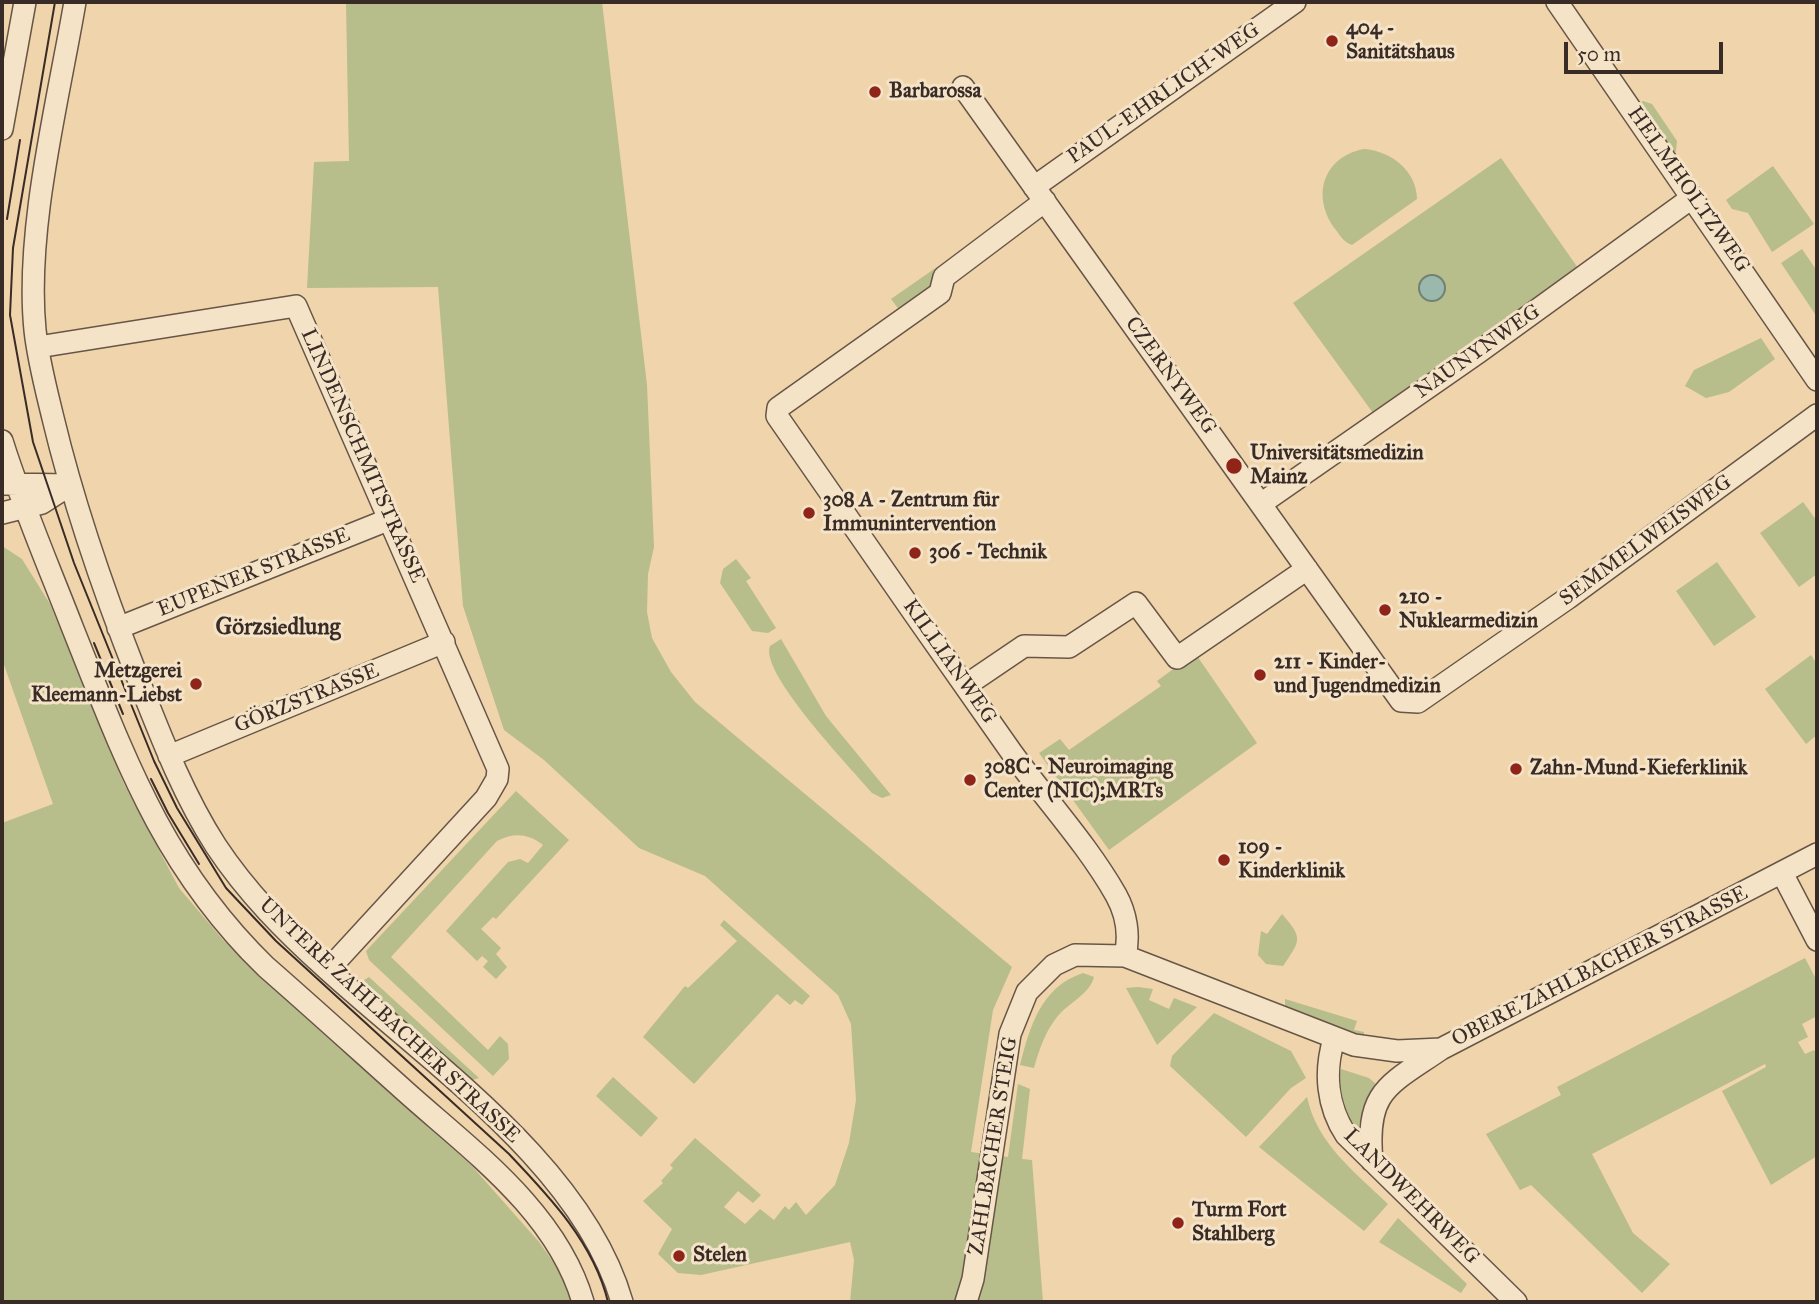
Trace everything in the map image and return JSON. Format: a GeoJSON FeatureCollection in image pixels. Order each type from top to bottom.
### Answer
{"type":"FeatureCollection","features":[{"type":"Feature","properties":{"kind":"street"},"geometry":{"type":"LineString","coordinates":[[2,129],[25,2]]}},
{"type":"Feature","properties":{"kind":"street","name":"UNTERE ZAHLBACHER STRASSE"},"geometry":{"type":"LineString","coordinates":[[75,2],[36,243],[34,296],[38,347],[70,485],[118,628],[169,756],[198,816],[240,879],[283,928],[531,1154],[591,1227],[612,1270],[622,1302]]}},
{"type":"Feature","properties":{"kind":"street","name":"PAUL-EHRLICH-WEG"},"geometry":{"type":"LineString","coordinates":[[778,408],[940,293],[944,277],[1039,194],[1295,2]]}},
{"type":"Feature","properties":{"kind":"street","name":"HELMHOLTZWEG"},"geometry":{"type":"LineString","coordinates":[[1557,2],[1817,380]]}},
{"type":"Feature","properties":{"kind":"street","name":"CZERNYWEG"},"geometry":{"type":"LineString","coordinates":[[963,87],[1401,701]]}},
{"type":"Feature","properties":{"kind":"street","name":"NAUNYNWEG"},"geometry":{"type":"LineString","coordinates":[[1262,503],[1449,373],[1693,197]]}},
{"type":"Feature","properties":{"kind":"street","name":"LINDENSCHMITSTRASSE"},"geometry":{"type":"LineString","coordinates":[[38,347],[296,306],[498,769],[497,779],[486,799],[328,970]]}},
{"type":"Feature","properties":{"kind":"street","name":"KILLIANWEG"},"geometry":{"type":"LineString","coordinates":[[778,408],[777,416],[965,686],[1117,897],[1126,919],[1128,943],[1125,956]]}},
{"type":"Feature","properties":{"kind":"street","name":"SEMMELWEISWEG"},"geometry":{"type":"LineString","coordinates":[[1401,701],[1418,702],[1568,598],[1817,415]]}},
{"type":"Feature","properties":{"kind":"street","name":"UNTERE ZAHLBACHER STRASSE"},"geometry":{"type":"LineString","coordinates":[[2,441],[9,484],[26,509],[120,746],[159,827],[191,881],[228,928],[266,967],[479,1157],[530,1208],[566,1260],[583,1302]]}},
{"type":"Feature","properties":{"kind":"street"},"geometry":{"type":"LineString","coordinates":[[9,484],[70,485]]}},
{"type":"Feature","properties":{"kind":"street"},"geometry":{"type":"LineString","coordinates":[[2,513],[26,509],[50,500],[70,485]]}},
{"type":"Feature","properties":{"kind":"street","name":"EUPENER STRASSE"},"geometry":{"type":"LineString","coordinates":[[118,628],[390,519]]}},
{"type":"Feature","properties":{"kind":"street"},"geometry":{"type":"LineString","coordinates":[[965,686],[1024,646],[1069,647],[1136,603],[1177,657],[1307,569]]}},
{"type":"Feature","properties":{"kind":"street","name":"GÖRZSTRASSE"},"geometry":{"type":"LineString","coordinates":[[169,756],[444,642]]}},
{"type":"Feature","properties":{"kind":"street","name":"OBERE ZAHLBACHER STRASSE"},"geometry":{"type":"LineString","coordinates":[[1334,1039],[1370,1048],[1441,1049],[1817,855]]}},
{"type":"Feature","properties":{"kind":"street"},"geometry":{"type":"LineString","coordinates":[[1782,873],[1817,940]]}},
{"type":"Feature","properties":{"kind":"street","name":"ZAHLBACHER STEIG"},"geometry":{"type":"LineString","coordinates":[[966,1302],[973,1279],[1006,1055],[1020,1006],[1038,978],[1054,965],[1075,955],[1125,956],[1334,1039]]}},
{"type":"Feature","properties":{"kind":"street","name":"LANDWEHRWEG"},"geometry":{"type":"LineString","coordinates":[[1334,1039],[1329,1054],[1328,1083],[1332,1107],[1346,1135],[1516,1302]]}},
{"type":"Feature","properties":{"kind":"street"},"geometry":{"type":"LineString","coordinates":[[1372,1160],[1370,1120],[1378,1100],[1389,1085],[1441,1049]]}},
{"type":"Feature","properties":{"kind":"green space"},"geometry":{"type":"Polygon","coordinates":[[[346,2],[602,2],[647,385],[654,547],[648,574],[647,612],[652,638],[671,672],[695,702],[1012,967],[993,1010],[971,1152],[1008,1157],[1018,1084],[1030,1089],[1022,1159],[1032,1160],[1043,1302],[850,1302],[854,1260],[850,1242],[701,1275],[678,1273],[658,1254],[672,1229],[643,1201],[663,1183],[661,1181],[673,1168],[670,1165],[695,1138],[761,1195],[753,1203],[738,1191],[724,1207],[745,1224],[760,1209],[774,1220],[785,1206],[789,1210],[796,1202],[806,1215],[835,1185],[849,1143],[856,1100],[851,1024],[838,995],[705,876],[639,848],[544,760],[504,730],[463,606],[438,287],[307,288],[314,162],[349,161],[346,2]]]}},
{"type":"Feature","properties":{"kind":"green space"},"geometry":{"type":"Polygon","coordinates":[[[1643,101],[1652,104],[1677,141],[1676,151],[1674,152],[1640,103],[1643,101]]]}},
{"type":"Feature","properties":{"kind":"green space"},"geometry":{"type":"Polygon","coordinates":[[[1364,149],[1384,154],[1401,164],[1413,180],[1417,199],[1352,245],[1341,237],[1328,218],[1323,192],[1325,180],[1338,161],[1350,153],[1364,149]]]}},
{"type":"Feature","properties":{"kind":"green space"},"geometry":{"type":"Polygon","coordinates":[[[1501,158],[1578,268],[1373,413],[1293,303],[1501,158]]]}},
{"type":"Feature","properties":{"kind":"green space"},"geometry":{"type":"Polygon","coordinates":[[[1773,166],[1814,224],[1772,252],[1748,213],[1732,209],[1726,200],[1773,166]]]}},
{"type":"Feature","properties":{"kind":"green space"},"geometry":{"type":"Polygon","coordinates":[[[1802,249],[1817,271],[1815,314],[1781,263],[1802,249]]]}},
{"type":"Feature","properties":{"kind":"green space"},"geometry":{"type":"Polygon","coordinates":[[[937,267],[930,288],[903,315],[891,299],[937,267]]]}},
{"type":"Feature","properties":{"kind":"green space"},"geometry":{"type":"Polygon","coordinates":[[[1761,338],[1775,359],[1729,392],[1706,398],[1685,386],[1694,370],[1761,338]]]}},
{"type":"Feature","properties":{"kind":"green space"},"geometry":{"type":"Polygon","coordinates":[[[1803,502],[1817,521],[1817,574],[1799,587],[1760,533],[1803,502]]]}},
{"type":"Feature","properties":{"kind":"green space"},"geometry":{"type":"Polygon","coordinates":[[[2,546],[22,559],[50,604],[124,784],[179,888],[224,941],[471,1165],[539,1242],[559,1270],[571,1302],[2,1302],[2,823],[53,804],[2,659],[2,546]]]}},
{"type":"Feature","properties":{"kind":"green space"},"geometry":{"type":"Polygon","coordinates":[[[736,559],[751,578],[746,581],[776,628],[768,633],[752,631],[720,583],[723,569],[736,559]]]}},
{"type":"Feature","properties":{"kind":"green space"},"geometry":{"type":"Polygon","coordinates":[[[1717,562],[1756,617],[1714,646],[1676,591],[1717,562]]]}},
{"type":"Feature","properties":{"kind":"green space"},"geometry":{"type":"Polygon","coordinates":[[[781,639],[826,716],[891,795],[882,798],[872,793],[792,698],[770,659],[770,646],[781,639]]]}},
{"type":"Feature","properties":{"kind":"green space"},"geometry":{"type":"Polygon","coordinates":[[[1195,653],[1257,743],[1109,850],[1039,753],[1060,739],[1069,750],[1161,686],[1157,681],[1195,653]]]}},
{"type":"Feature","properties":{"kind":"green space"},"geometry":{"type":"Polygon","coordinates":[[[1811,655],[1817,664],[1817,735],[1806,744],[1765,689],[1811,655]]]}},
{"type":"Feature","properties":{"kind":"green space"},"geometry":{"type":"Polygon","coordinates":[[[516,791],[569,840],[496,919],[493,917],[481,929],[501,948],[496,954],[507,967],[496,979],[483,967],[488,961],[482,956],[477,961],[446,931],[508,862],[520,859],[528,863],[543,845],[532,838],[521,836],[509,836],[497,841],[391,957],[488,1050],[500,1036],[508,1044],[509,1059],[493,1076],[369,960],[366,951],[516,791]]]}},
{"type":"Feature","properties":{"kind":"green space"},"geometry":{"type":"Polygon","coordinates":[[[1282,914],[1294,929],[1296,944],[1283,966],[1266,964],[1258,955],[1261,931],[1267,934],[1282,914]]]}},
{"type":"Feature","properties":{"kind":"green space"},"geometry":{"type":"Polygon","coordinates":[[[724,920],[810,996],[802,1005],[795,1000],[790,1005],[777,994],[694,1084],[643,1037],[685,986],[688,988],[737,941],[720,925],[724,920]]]}},
{"type":"Feature","properties":{"kind":"green space"},"geometry":{"type":"Polygon","coordinates":[[[1805,958],[1817,981],[1817,1016],[1802,1024],[1808,1037],[1798,1042],[1805,1054],[1814,1050],[1817,1055],[1817,1156],[1771,1185],[1722,1091],[1766,1067],[1765,1064],[1592,1154],[1633,1233],[1670,1264],[1642,1293],[1531,1185],[1520,1190],[1486,1134],[1561,1095],[1557,1087],[1805,958]]]}},
{"type":"Feature","properties":{"kind":"green space"},"geometry":{"type":"Polygon","coordinates":[[[1083,973],[1094,977],[1092,983],[1053,1023],[1043,1041],[1034,1068],[1020,1065],[1033,1022],[1047,998],[1069,979],[1083,973]]]}},
{"type":"Feature","properties":{"kind":"green space"},"geometry":{"type":"Polygon","coordinates":[[[369,977],[479,1078],[466,1082],[358,984],[369,977]]]}},
{"type":"Feature","properties":{"kind":"green space"},"geometry":{"type":"Polygon","coordinates":[[[1126,988],[1153,989],[1149,1000],[1169,1009],[1174,998],[1197,1007],[1157,1045],[1126,988]]]}},
{"type":"Feature","properties":{"kind":"green space"},"geometry":{"type":"Polygon","coordinates":[[[1285,999],[1357,1021],[1354,1030],[1364,1032],[1364,1037],[1285,1006],[1285,999]]]}},
{"type":"Feature","properties":{"kind":"green space"},"geometry":{"type":"Polygon","coordinates":[[[1214,1013],[1291,1051],[1306,1078],[1291,1088],[1246,1137],[1170,1066],[1172,1056],[1214,1013]]]}},
{"type":"Feature","properties":{"kind":"green space"},"geometry":{"type":"Polygon","coordinates":[[[1341,1069],[1369,1078],[1376,1084],[1363,1108],[1358,1130],[1344,1110],[1340,1085],[1341,1069]]]}},
{"type":"Feature","properties":{"kind":"green space"},"geometry":{"type":"Polygon","coordinates":[[[613,1077],[658,1118],[641,1137],[596,1096],[613,1077]]]}},
{"type":"Feature","properties":{"kind":"green space"},"geometry":{"type":"Polygon","coordinates":[[[1307,1097],[1312,1114],[1328,1143],[1388,1204],[1364,1231],[1259,1147],[1307,1097]]]}},
{"type":"Feature","properties":{"kind":"green space"},"geometry":{"type":"Polygon","coordinates":[[[1398,1218],[1467,1284],[1461,1293],[1379,1242],[1398,1218]]]}},
{"type":"Feature","properties":{"kind":"shaded area"},"geometry":{"type":"Polygon","coordinates":[[[1432,275],[1441,279],[1445,288],[1441,297],[1432,301],[1423,297],[1419,288],[1423,279],[1432,275]]]}},
{"type":"Feature","properties":{"kind":"tram line"},"geometry":{"type":"LineString","coordinates":[[55,2],[13,248],[10,315],[33,442],[74,563],[154,761],[177,808],[226,888],[276,941],[524,1170],[581,1240],[601,1280],[608,1302]]}},
{"type":"Feature","properties":{"kind":"tram line"},"geometry":{"type":"LineString","coordinates":[[7,219],[20,140]]}},
{"type":"Feature","properties":{"kind":"tram line"},"geometry":{"type":"LineString","coordinates":[[94,643],[123,714]]}},
{"type":"Feature","properties":{"kind":"tram line"},"geometry":{"type":"LineString","coordinates":[[151,779],[199,864]]}},
{"type":"Feature","properties":{"kind":"place","name":"404 - Sanitätshaus"},"geometry":{"type":"Point","coordinates":[1332,41]}},
{"type":"Feature","properties":{"kind":"place","name":"Barbarossa"},"geometry":{"type":"Point","coordinates":[875,92]}},
{"type":"Feature","properties":{"kind":"place","name":"Universitätsmedizin Mainz"},"geometry":{"type":"Point","coordinates":[1234,466]}},
{"type":"Feature","properties":{"kind":"place","name":"308 A - Zentrum für Immunintervention"},"geometry":{"type":"Point","coordinates":[809,513]}},
{"type":"Feature","properties":{"kind":"place","name":"306 - Technik"},"geometry":{"type":"Point","coordinates":[915,553]}},
{"type":"Feature","properties":{"kind":"place","name":"210 - Nuklearmedizin"},"geometry":{"type":"Point","coordinates":[1385,610]}},
{"type":"Feature","properties":{"kind":"place","name":"211 - Kinder- und Jugendmedizin"},"geometry":{"type":"Point","coordinates":[1260,675]}},
{"type":"Feature","properties":{"kind":"place","name":"Metzgerei Kleemann-Liebst"},"geometry":{"type":"Point","coordinates":[196,684]}},
{"type":"Feature","properties":{"kind":"place","name":"Zahn-Mund-Kieferklinik"},"geometry":{"type":"Point","coordinates":[1516,769]}},
{"type":"Feature","properties":{"kind":"place","name":"308C - Neuroimaging Center (NIC);MRTs"},"geometry":{"type":"Point","coordinates":[970,780]}},
{"type":"Feature","properties":{"kind":"place","name":"109 - Kinderklinik"},"geometry":{"type":"Point","coordinates":[1224,860]}},
{"type":"Feature","properties":{"kind":"place","name":"Turm Fort Stahlberg"},"geometry":{"type":"Point","coordinates":[1178,1223]}},
{"type":"Feature","properties":{"kind":"place","name":"Stelen"},"geometry":{"type":"Point","coordinates":[679,1256]}},
{"type":"Feature","properties":{"kind":"district","name":"Görzsiedlung"},"geometry":{"type":"Point","coordinates":[278,628]}}]}
